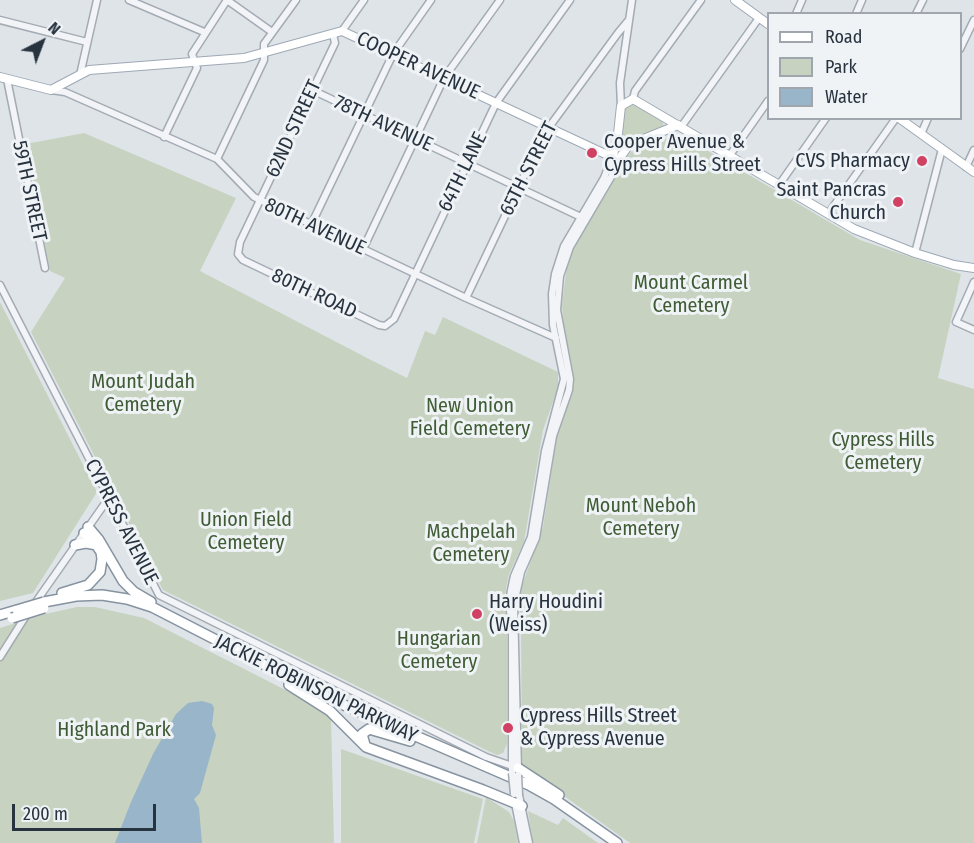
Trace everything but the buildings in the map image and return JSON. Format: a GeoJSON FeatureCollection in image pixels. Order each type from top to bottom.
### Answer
{"type":"FeatureCollection","features":[{"type":"Feature","properties":{"kind":"highway"},"geometry":{"type":"LineString","coordinates":[[44,605],[56,595],[94,581],[100,572],[102,555],[86,530]]}},
{"type":"Feature","properties":{"kind":"highway"},"geometry":{"type":"LineString","coordinates":[[86,530],[97,537],[116,572],[127,585],[137,594],[167,610],[191,627]]}},
{"type":"Feature","properties":{"kind":"highway"},"geometry":{"type":"LineString","coordinates":[[75,545],[86,543],[97,545]]}},
{"type":"Feature","properties":{"kind":"highway","name":"JACKIE ROBINSON PARKWAY"},"geometry":{"type":"LineString","coordinates":[[0,621],[44,605],[85,595],[119,598],[152,607],[337,702],[535,788],[617,843]]}},
{"type":"Feature","properties":{"kind":"highway","name":"JACKIE ROBINSON PARKWAY"},"geometry":{"type":"LineString","coordinates":[[44,605],[84,601],[109,602],[135,607],[289,685],[535,795],[607,843]]}},
{"type":"Feature","properties":{"kind":"highway","name":"JACKIE ROBINSON PARKWAY"},"geometry":{"type":"LineString","coordinates":[[0,615],[15,614]]}},
{"type":"Feature","properties":{"kind":"highway"},"geometry":{"type":"LineString","coordinates":[[289,685],[330,711],[366,747],[483,790],[518,800]]}},
{"type":"Feature","properties":{"kind":"highway"},"geometry":{"type":"LineString","coordinates":[[366,747],[362,736],[369,729],[410,741]]}},
{"type":"Feature","properties":{"kind":"highway"},"geometry":{"type":"LineString","coordinates":[[515,770],[627,843]]}},
{"type":"Feature","properties":{"kind":"main road"},"geometry":{"type":"LineString","coordinates":[[737,1],[767,23]]}},
{"type":"Feature","properties":{"kind":"main road","name":"COOPER AVENUE"},"geometry":{"type":"LineString","coordinates":[[51,90],[89,70],[244,58],[337,32],[393,54],[615,158]]}},
{"type":"Feature","properties":{"kind":"main road"},"geometry":{"type":"LineString","coordinates":[[3,78],[51,90]]}},
{"type":"Feature","properties":{"kind":"main road"},"geometry":{"type":"LineString","coordinates":[[615,158],[621,106],[633,99],[869,236],[954,266],[974,268]]}},
{"type":"Feature","properties":{"kind":"main road"},"geometry":{"type":"LineString","coordinates":[[901,120],[974,172]]}},
{"type":"Feature","properties":{"kind":"main road"},"geometry":{"type":"LineString","coordinates":[[615,158],[630,145],[680,126]]}},
{"type":"Feature","properties":{"kind":"main road"},"geometry":{"type":"LineString","coordinates":[[618,138],[623,144],[630,145]]}},
{"type":"Feature","properties":{"kind":"street"},"geometry":{"type":"LineString","coordinates":[[80,75],[97,0]]}},
{"type":"Feature","properties":{"kind":"street"},"geometry":{"type":"LineString","coordinates":[[129,0],[204,32]]}},
{"type":"Feature","properties":{"kind":"street"},"geometry":{"type":"LineString","coordinates":[[164,137],[197,68],[192,54],[204,32],[227,0],[272,32]]}},
{"type":"Feature","properties":{"kind":"street"},"geometry":{"type":"LineString","coordinates":[[217,159],[264,60],[262,54],[264,44],[296,0]]}},
{"type":"Feature","properties":{"kind":"street","name":"62ND STREET"},"geometry":{"type":"LineString","coordinates":[[240,257],[238,250],[240,242],[335,43],[337,32],[364,0]]}},
{"type":"Feature","properties":{"kind":"street"},"geometry":{"type":"LineString","coordinates":[[311,225],[393,54],[431,0]]}},
{"type":"Feature","properties":{"kind":"street"},"geometry":{"type":"LineString","coordinates":[[363,249],[444,78],[500,0]]}},
{"type":"Feature","properties":{"kind":"street","name":"64TH LANE"},"geometry":{"type":"LineString","coordinates":[[390,323],[496,103],[570,0]]}},
{"type":"Feature","properties":{"kind":"street"},"geometry":{"type":"LineString","coordinates":[[621,106],[620,83],[632,0]]}},
{"type":"Feature","properties":{"kind":"street"},"geometry":{"type":"LineString","coordinates":[[633,99],[636,91],[701,0]]}},
{"type":"Feature","properties":{"kind":"street"},"geometry":{"type":"LineString","coordinates":[[680,126],[759,18]]}},
{"type":"Feature","properties":{"kind":"street"},"geometry":{"type":"LineString","coordinates":[[0,20],[87,42]]}},
{"type":"Feature","properties":{"kind":"street"},"geometry":{"type":"LineString","coordinates":[[962,45],[974,20]]}},
{"type":"Feature","properties":{"kind":"street","name":"65TH STREET"},"geometry":{"type":"LineString","coordinates":[[466,298],[548,128],[628,21]]}},
{"type":"Feature","properties":{"kind":"street","name":"59TH STREET"},"geometry":{"type":"LineString","coordinates":[[3,78],[45,268]]}},
{"type":"Feature","properties":{"kind":"street","name":"80TH AVENUE"},"geometry":{"type":"LineString","coordinates":[[51,90],[65,92],[217,159],[254,197],[466,298],[556,338]]}},
{"type":"Feature","properties":{"kind":"street","name":"78TH AVENUE"},"geometry":{"type":"LineString","coordinates":[[312,90],[582,217]]}},
{"type":"Feature","properties":{"kind":"street"},"geometry":{"type":"LineString","coordinates":[[730,156],[767,102]]}},
{"type":"Feature","properties":{"kind":"street"},"geometry":{"type":"LineString","coordinates":[[779,185],[825,120]]}},
{"type":"Feature","properties":{"kind":"street"},"geometry":{"type":"LineString","coordinates":[[828,214],[897,120]]}},
{"type":"Feature","properties":{"kind":"street"},"geometry":{"type":"LineString","coordinates":[[921,134],[927,120]]}},
{"type":"Feature","properties":{"kind":"street"},"geometry":{"type":"LineString","coordinates":[[915,253],[942,149]]}},
{"type":"Feature","properties":{"kind":"street"},"geometry":{"type":"LineString","coordinates":[[966,167],[974,150]]}},
{"type":"Feature","properties":{"kind":"street"},"geometry":{"type":"LineString","coordinates":[[524,843],[515,770],[512,604],[514,576],[531,537],[545,452],[563,387],[564,379],[552,303],[555,274],[564,246],[614,172],[615,158]]}},
{"type":"Feature","properties":{"kind":"street"},"geometry":{"type":"LineString","coordinates":[[512,604],[521,572],[536,538],[553,436],[569,390],[570,379],[557,310],[564,261],[582,217]]}},
{"type":"Feature","properties":{"kind":"street","name":"80TH ROAD"},"geometry":{"type":"LineString","coordinates":[[240,257],[379,325],[385,326],[390,323]]}},
{"type":"Feature","properties":{"kind":"street"},"geometry":{"type":"LineString","coordinates":[[974,282],[956,322],[974,330]]}},
{"type":"Feature","properties":{"kind":"street","name":"CYPRESS AVENUE"},"geometry":{"type":"LineString","coordinates":[[0,285],[159,595],[515,770]]}},
{"type":"Feature","properties":{"kind":"street"},"geometry":{"type":"LineString","coordinates":[[0,657],[21,622],[108,499]]}},
{"type":"Feature","properties":{"kind":"street"},"geometry":{"type":"LineString","coordinates":[[518,800],[529,843]]}},
{"type":"Feature","properties":{"kind":"green space"},"geometry":{"type":"Polygon","coordinates":[[[635,103],[661,117],[664,126],[624,142],[621,136],[625,106],[635,103]]]}},
{"type":"Feature","properties":{"kind":"green space"},"geometry":{"type":"Polygon","coordinates":[[[84,133],[236,198],[200,271],[371,360],[407,378],[425,331],[435,335],[443,317],[558,372],[558,388],[543,430],[524,542],[509,574],[506,588],[504,603],[507,622],[507,744],[503,753],[497,755],[488,751],[163,590],[31,332],[65,278],[50,271],[26,144],[84,133]]]}},
{"type":"Feature","properties":{"kind":"green space"},"geometry":{"type":"Polygon","coordinates":[[[676,135],[686,138],[860,240],[961,274],[938,378],[974,389],[974,843],[630,843],[522,766],[520,591],[543,527],[558,430],[573,392],[572,366],[563,324],[562,305],[567,265],[573,248],[612,184],[623,161],[631,152],[676,135]]]}},
{"type":"Feature","properties":{"kind":"green space","name":"Mount Judah Cemetery"},"geometry":{"type":"Polygon","coordinates":[[[0,302],[97,492],[33,593],[0,601],[0,302]]]}},
{"type":"Feature","properties":{"kind":"green space","name":"Highland Park"},"geometry":{"type":"Polygon","coordinates":[[[77,607],[95,607],[144,618],[315,705],[331,717],[334,843],[0,843],[0,628],[77,607]]]}},
{"type":"Feature","properties":{"kind":"green space"},"geometry":{"type":"Polygon","coordinates":[[[341,749],[483,799],[474,843],[341,843],[341,749]]]}},
{"type":"Feature","properties":{"kind":"green space"},"geometry":{"type":"Polygon","coordinates":[[[486,797],[509,812],[514,821],[518,843],[477,843],[486,797]]]}},
{"type":"Feature","properties":{"kind":"green space"},"geometry":{"type":"Polygon","coordinates":[[[528,811],[558,825],[563,818],[598,843],[533,843],[528,811]]]}},
{"type":"Feature","properties":{"kind":"water"},"geometry":{"type":"Polygon","coordinates":[[[202,701],[212,704],[214,708],[212,725],[216,735],[200,793],[194,799],[199,808],[202,843],[115,843],[153,754],[176,714],[188,703],[202,701]]]}},
{"type":"Feature","properties":{"kind":"place","name":"Cooper Avenue & Cypress Hills Street"},"geometry":{"type":"Point","coordinates":[592,153]}},
{"type":"Feature","properties":{"kind":"place","name":"CVS Pharmacy"},"geometry":{"type":"Point","coordinates":[922,161]}},
{"type":"Feature","properties":{"kind":"place","name":"Saint Pancras Church"},"geometry":{"type":"Point","coordinates":[898,202]}},
{"type":"Feature","properties":{"kind":"place","name":"Harry Houdini (Weiss)"},"geometry":{"type":"Point","coordinates":[477,614]}},
{"type":"Feature","properties":{"kind":"place","name":"Cypress Hills Street & Cypress Avenue"},"geometry":{"type":"Point","coordinates":[508,728]}},
{"type":"Feature","properties":{"kind":"park label","name":"Mount Carmel Cemetery"},"geometry":{"type":"Point","coordinates":[691,294]}},
{"type":"Feature","properties":{"kind":"park label","name":"New Union Field Cemetery"},"geometry":{"type":"Point","coordinates":[470,418]}},
{"type":"Feature","properties":{"kind":"park label","name":"Cypress Hills Cemetery"},"geometry":{"type":"Point","coordinates":[883,452]}},
{"type":"Feature","properties":{"kind":"park label","name":"Mount Neboh Cemetery"},"geometry":{"type":"Point","coordinates":[641,518]}},
{"type":"Feature","properties":{"kind":"park label","name":"Union Field Cemetery"},"geometry":{"type":"Point","coordinates":[246,532]}},
{"type":"Feature","properties":{"kind":"park label","name":"Machpelah Cemetery"},"geometry":{"type":"Point","coordinates":[471,544]}},
{"type":"Feature","properties":{"kind":"park label","name":"Hungarian Cemetery"},"geometry":{"type":"Point","coordinates":[439,650]}}]}
